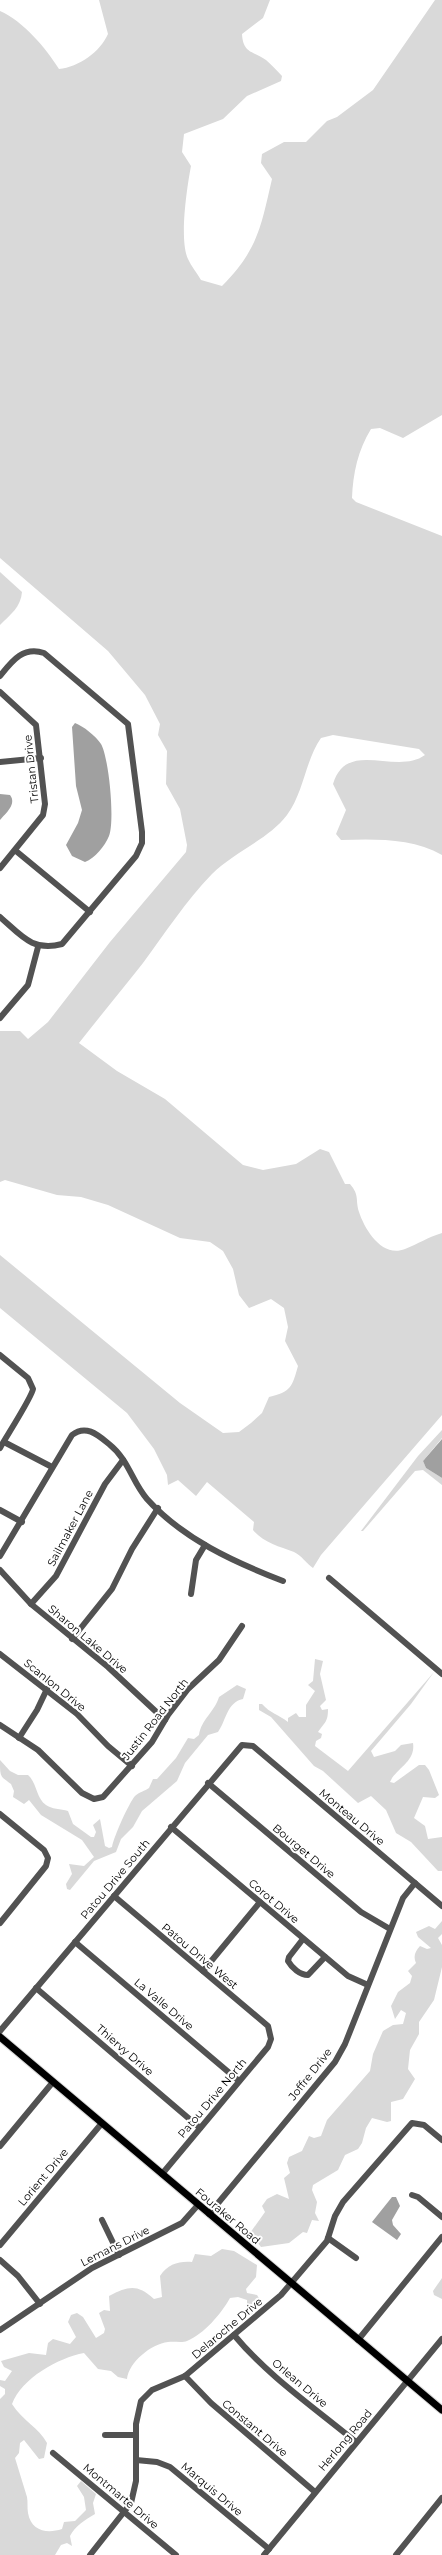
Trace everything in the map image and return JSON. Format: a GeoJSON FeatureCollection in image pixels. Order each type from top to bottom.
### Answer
{"type":"FeatureCollection","features":[{"type":"Feature","properties":{"kind":"main road","name":"Fouraker Road"},"geometry":{"type":"LineString","coordinates":[[0,2037],[442,2410]]}},
{"type":"Feature","properties":{"kind":"street"},"geometry":{"type":"LineString","coordinates":[[0,676],[15,658],[26,652],[38,651],[51,656],[124,719],[131,729],[142,844],[136,856],[62,944],[49,947],[38,947],[0,917]]}},
{"type":"Feature","properties":{"kind":"street","name":"Tristan Drive"},"geometry":{"type":"LineString","coordinates":[[0,692],[36,725],[46,804],[43,815],[0,868]]}},
{"type":"Feature","properties":{"kind":"street"},"geometry":{"type":"LineString","coordinates":[[0,762],[41,758]]}},
{"type":"Feature","properties":{"kind":"street"},"geometry":{"type":"LineString","coordinates":[[16,850],[90,912]]}},
{"type":"Feature","properties":{"kind":"street"},"geometry":{"type":"LineString","coordinates":[[0,1018],[28,985],[38,947]]}},
{"type":"Feature","properties":{"kind":"street"},"geometry":{"type":"LineString","coordinates":[[0,1355],[28,1378],[33,1389],[30,1400],[16,1419],[0,1448]]}},
{"type":"Feature","properties":{"kind":"street"},"geometry":{"type":"LineString","coordinates":[[0,1556],[22,1522],[52,1467],[72,1435],[81,1430],[90,1430],[109,1444],[124,1460],[143,1493],[158,1508],[205,1545],[220,1554],[284,1581]]}},
{"type":"Feature","properties":{"kind":"street"},"geometry":{"type":"LineString","coordinates":[[4,1442],[52,1467]]}},
{"type":"Feature","properties":{"kind":"street","name":"Sailmaker Lane"},"geometry":{"type":"LineString","coordinates":[[31,1604],[56,1576],[68,1557],[105,1484],[124,1460]]}},
{"type":"Feature","properties":{"kind":"street"},"geometry":{"type":"LineString","coordinates":[[72,1639],[112,1589],[132,1549],[158,1508]]}},
{"type":"Feature","properties":{"kind":"street"},"geometry":{"type":"LineString","coordinates":[[0,1510],[22,1522]]}},
{"type":"Feature","properties":{"kind":"street"},"geometry":{"type":"LineString","coordinates":[[191,1594],[196,1560],[205,1545]]}},
{"type":"Feature","properties":{"kind":"street","name":"Sharon Lake Drive"},"geometry":{"type":"LineString","coordinates":[[0,1570],[31,1604],[108,1667],[165,1720]]}},
{"type":"Feature","properties":{"kind":"street"},"geometry":{"type":"LineString","coordinates":[[330,1578],[442,1674]]}},
{"type":"Feature","properties":{"kind":"street","name":"Justin Road North"},"geometry":{"type":"LineString","coordinates":[[19,1738],[38,1750],[82,1794],[94,1799],[106,1795],[152,1742],[165,1720],[188,1689],[226,1651],[242,1626]]}},
{"type":"Feature","properties":{"kind":"street","name":"Scanlon Drive"},"geometry":{"type":"LineString","coordinates":[[0,1654],[47,1689],[77,1714],[108,1746],[132,1766]]}},
{"type":"Feature","properties":{"kind":"street"},"geometry":{"type":"LineString","coordinates":[[0,1725],[19,1738],[37,1710],[47,1689]]}},
{"type":"Feature","properties":{"kind":"street","name":"Patou Drive South"},"geometry":{"type":"LineString","coordinates":[[0,2031],[238,1748],[248,1744]]}},
{"type":"Feature","properties":{"kind":"street","name":"Monteau Drive"},"geometry":{"type":"LineString","coordinates":[[248,1744],[253,1746],[442,1906]]}},
{"type":"Feature","properties":{"kind":"street","name":"Bourget Drive"},"geometry":{"type":"LineString","coordinates":[[208,1784],[361,1912],[390,1929]]}},
{"type":"Feature","properties":{"kind":"street"},"geometry":{"type":"LineString","coordinates":[[0,1814],[44,1850],[48,1858],[47,1864],[0,1923]]}},
{"type":"Feature","properties":{"kind":"street","name":"Corot Drive"},"geometry":{"type":"LineString","coordinates":[[171,1827],[348,1976],[368,1985]]}},
{"type":"Feature","properties":{"kind":"street","name":"Joffre Drive"},"geometry":{"type":"LineString","coordinates":[[208,2214],[335,2062],[343,2048],[403,1898],[414,1883]]}},
{"type":"Feature","properties":{"kind":"street","name":"Patou Drive West"},"geometry":{"type":"LineString","coordinates":[[114,1896],[268,2026],[271,2034]]}},
{"type":"Feature","properties":{"kind":"street"},"geometry":{"type":"LineString","coordinates":[[203,1971],[260,1902]]}},
{"type":"Feature","properties":{"kind":"street"},"geometry":{"type":"LineString","coordinates":[[303,1939],[289,1957],[288,1961],[291,1966],[303,1975],[308,1975],[325,1957]]}},
{"type":"Feature","properties":{"kind":"street","name":"La Valle Drive"},"geometry":{"type":"LineString","coordinates":[[75,1942],[239,2082]]}},
{"type":"Feature","properties":{"kind":"street","name":"Thiervy Drive"},"geometry":{"type":"LineString","coordinates":[[36,1988],[200,2128]]}},
{"type":"Feature","properties":{"kind":"street","name":"Patou Drive North"},"geometry":{"type":"LineString","coordinates":[[162,2174],[268,2047],[271,2034]]}},
{"type":"Feature","properties":{"kind":"street"},"geometry":{"type":"LineString","coordinates":[[0,2146],[53,2082]]}},
{"type":"Feature","properties":{"kind":"street","name":"Delaroche Drive"},"geometry":{"type":"LineString","coordinates":[[90,2555],[131,2503],[134,2493],[138,2407],[144,2397],[156,2388],[185,2376],[281,2295],[328,2238],[335,2216],[343,2202],[402,2132],[414,2122],[424,2125],[442,2140]]}},
{"type":"Feature","properties":{"kind":"street","name":"Lorient Drive"},"geometry":{"type":"LineString","coordinates":[[0,2244],[102,2123]]}},
{"type":"Feature","properties":{"kind":"street"},"geometry":{"type":"LineString","coordinates":[[412,2195],[418,2197],[442,2217]]}},
{"type":"Feature","properties":{"kind":"street","name":"Lemans Drive"},"geometry":{"type":"LineString","coordinates":[[0,2330],[92,2268],[182,2223],[198,2205]]}},
{"type":"Feature","properties":{"kind":"street"},"geometry":{"type":"LineString","coordinates":[[102,2220],[119,2255]]}},
{"type":"Feature","properties":{"kind":"street"},"geometry":{"type":"LineString","coordinates":[[358,2340],[442,2237]]}},
{"type":"Feature","properties":{"kind":"street"},"geometry":{"type":"LineString","coordinates":[[328,2238],[356,2258]]}},
{"type":"Feature","properties":{"kind":"street"},"geometry":{"type":"LineString","coordinates":[[0,2260],[18,2276],[40,2304]]}},
{"type":"Feature","properties":{"kind":"street","name":"Orlean Drive"},"geometry":{"type":"LineString","coordinates":[[234,2335],[254,2357],[356,2442]]}},
{"type":"Feature","properties":{"kind":"street","name":"Herlong Road"},"geometry":{"type":"LineString","coordinates":[[264,2555],[442,2339]]}},
{"type":"Feature","properties":{"kind":"street","name":"Constant Drive"},"geometry":{"type":"LineString","coordinates":[[185,2376],[211,2403],[316,2492]]}},
{"type":"Feature","properties":{"kind":"street"},"geometry":{"type":"LineString","coordinates":[[105,2435],[136,2435]]}},
{"type":"Feature","properties":{"kind":"street","name":"Montmarte Drive"},"geometry":{"type":"LineString","coordinates":[[53,2453],[176,2555]]}},
{"type":"Feature","properties":{"kind":"street","name":"Marquis Drive"},"geometry":{"type":"LineString","coordinates":[[136,2460],[157,2462],[170,2467],[268,2549]]}},
{"type":"Feature","properties":{"kind":"street"},"geometry":{"type":"LineString","coordinates":[[396,2555],[442,2498]]}},
{"type":"Feature","properties":{"kind":"shaded area"},"geometry":{"type":"Polygon","coordinates":[[[99,0],[270,0],[263,18],[242,34],[244,45],[247,49],[266,60],[282,76],[281,81],[247,96],[223,119],[184,134],[182,152],[191,166],[184,227],[185,250],[189,262],[201,280],[222,286],[234,273],[251,249],[261,224],[272,179],[261,163],[262,154],[284,142],[306,142],[327,121],[337,117],[373,90],[435,0],[442,0],[442,415],[403,438],[380,428],[371,429],[366,437],[357,462],[352,498],[356,502],[442,536],[442,855],[418,845],[380,840],[341,840],[336,834],[346,810],[333,784],[340,770],[349,763],[361,760],[400,762],[413,760],[425,755],[419,749],[333,735],[321,738],[311,756],[293,806],[280,824],[230,859],[202,884],[143,963],[79,1043],[117,1071],[165,1099],[243,1165],[263,1170],[296,1164],[320,1149],[329,1152],[345,1184],[350,1184],[355,1192],[359,1212],[365,1227],[376,1241],[389,1250],[397,1251],[405,1249],[432,1236],[442,1233],[442,1415],[321,1555],[313,1568],[297,1553],[272,1544],[257,1534],[253,1530],[254,1522],[207,1482],[196,1496],[178,1480],[168,1485],[167,1475],[154,1449],[127,1413],[0,1308],[0,1255],[180,1403],[223,1433],[239,1432],[251,1423],[262,1413],[269,1397],[282,1393],[290,1388],[298,1366],[285,1341],[288,1327],[284,1308],[271,1299],[249,1308],[239,1295],[233,1269],[223,1251],[210,1242],[180,1238],[108,1205],[81,1197],[57,1195],[5,1180],[0,1182],[0,1031],[20,1031],[28,1039],[48,1022],[110,942],[186,852],[187,845],[180,809],[166,784],[167,751],[158,735],[160,724],[145,695],[108,651],[0,558],[0,11],[17,21],[25,28],[48,52],[59,69],[67,68],[88,58],[104,41],[108,34],[99,0]]]}},
{"type":"Feature","properties":{"kind":"shaded area"},"geometry":{"type":"Polygon","coordinates":[[[0,572],[22,592],[20,602],[0,625],[0,572]]]}},
{"type":"Feature","properties":{"kind":"shaded area"},"geometry":{"type":"Polygon","coordinates":[[[75,723],[82,726],[101,744],[109,775],[111,828],[109,836],[99,851],[85,862],[72,856],[66,845],[78,823],[82,810],[76,786],[72,727],[75,723]]]}},
{"type":"Feature","properties":{"kind":"shaded area"},"geometry":{"type":"Polygon","coordinates":[[[0,794],[10,795],[12,802],[8,811],[0,820],[0,794]]]}},
{"type":"Feature","properties":{"kind":"shaded area"},"geometry":{"type":"Polygon","coordinates":[[[442,1430],[442,1438],[423,1461],[426,1468],[442,1478],[442,1485],[423,1470],[415,1471],[363,1531],[361,1531],[418,1456],[442,1430]]]}},
{"type":"Feature","properties":{"kind":"shaded area"},"geometry":{"type":"Polygon","coordinates":[[[442,1439],[442,1478],[426,1468],[423,1461],[442,1439]]]}},
{"type":"Feature","properties":{"kind":"shaded area"},"geometry":{"type":"Polygon","coordinates":[[[315,1659],[323,1661],[320,1674],[326,1700],[320,1706],[322,1710],[328,1709],[328,1713],[327,1719],[318,1732],[322,1734],[321,1738],[316,1741],[315,1746],[348,1771],[434,1672],[411,1704],[371,1751],[374,1757],[395,1751],[401,1745],[413,1743],[412,1755],[390,1782],[394,1783],[419,1765],[425,1765],[429,1770],[439,1795],[435,1798],[423,1797],[414,1818],[425,1826],[428,1839],[442,1837],[442,1871],[438,1871],[411,1842],[396,1833],[386,1810],[371,1796],[358,1803],[323,1771],[314,1766],[271,1717],[259,1710],[259,1704],[262,1704],[268,1710],[288,1722],[288,1718],[296,1713],[299,1717],[306,1717],[306,1705],[315,1691],[308,1685],[313,1681],[315,1659]]]}},
{"type":"Feature","properties":{"kind":"shaded area"},"geometry":{"type":"Polygon","coordinates":[[[237,1685],[246,1689],[243,1699],[233,1704],[218,1732],[208,1735],[185,1763],[177,1781],[142,1811],[133,1827],[121,1839],[116,1852],[94,1861],[70,1890],[67,1889],[66,1884],[72,1874],[69,1864],[84,1866],[94,1857],[82,1840],[41,1815],[29,1800],[24,1804],[13,1797],[14,1791],[11,1784],[1,1775],[0,1760],[10,1771],[18,1775],[28,1775],[33,1782],[38,1795],[46,1805],[68,1811],[73,1824],[91,1837],[94,1837],[96,1832],[93,1825],[100,1819],[105,1846],[109,1848],[112,1847],[122,1820],[135,1796],[149,1788],[153,1779],[157,1779],[176,1758],[188,1738],[194,1739],[199,1735],[202,1725],[219,1697],[237,1685]]]}},
{"type":"Feature","properties":{"kind":"shaded area"},"geometry":{"type":"Polygon","coordinates":[[[442,1921],[442,1934],[438,1938],[442,1945],[442,1967],[434,2000],[419,2022],[419,2034],[410,2050],[408,2069],[415,2079],[403,2099],[391,2102],[391,2121],[387,2122],[372,2118],[366,2128],[362,2143],[358,2149],[345,2155],[338,2170],[313,2185],[312,2190],[317,2202],[315,2213],[319,2221],[312,2220],[307,2233],[303,2232],[289,2243],[261,2247],[250,2233],[265,2212],[262,2206],[267,2199],[277,2194],[289,2199],[284,2178],[290,2173],[287,2163],[289,2157],[302,2151],[309,2136],[314,2138],[321,2136],[327,2120],[370,2071],[373,2054],[383,2031],[393,2025],[403,2024],[406,2013],[401,2010],[395,2019],[391,2006],[398,1992],[410,1983],[412,1976],[408,1971],[416,1963],[415,1954],[417,1950],[420,1946],[427,1949],[431,1948],[418,1937],[416,1932],[429,1926],[435,1929],[442,1921]]]}},
{"type":"Feature","properties":{"kind":"shaded area"},"geometry":{"type":"Polygon","coordinates":[[[392,2197],[396,2197],[400,2206],[392,2220],[393,2225],[401,2234],[397,2240],[372,2222],[392,2197]]]}},
{"type":"Feature","properties":{"kind":"shaded area"},"geometry":{"type":"Polygon","coordinates":[[[222,2249],[234,2251],[257,2265],[256,2277],[246,2289],[247,2293],[257,2295],[262,2303],[250,2316],[247,2314],[247,2300],[238,2297],[230,2298],[212,2323],[200,2334],[185,2342],[161,2343],[148,2350],[136,2360],[127,2379],[118,2377],[111,2371],[98,2369],[84,2353],[52,2364],[32,2378],[17,2395],[12,2404],[16,2410],[40,2433],[47,2443],[44,2458],[39,2459],[24,2440],[20,2443],[19,2453],[15,2458],[27,2497],[28,2513],[32,2524],[40,2530],[51,2531],[62,2529],[64,2522],[75,2521],[86,2510],[84,2497],[77,2486],[81,2481],[96,2494],[93,2503],[95,2514],[72,2532],[70,2536],[72,2546],[67,2543],[61,2545],[55,2555],[0,2555],[0,2399],[5,2394],[5,2389],[0,2386],[0,2380],[5,2381],[12,2371],[4,2367],[1,2361],[29,2353],[46,2355],[48,2343],[53,2339],[70,2344],[76,2337],[68,2322],[71,2315],[77,2313],[83,2317],[96,2338],[104,2333],[105,2329],[99,2313],[104,2310],[110,2311],[109,2296],[122,2290],[133,2288],[143,2291],[154,2299],[162,2297],[160,2276],[170,2266],[183,2262],[192,2262],[195,2254],[211,2256],[222,2249]]]}},
{"type":"Feature","properties":{"kind":"shaded area"},"geometry":{"type":"Polygon","coordinates":[[[442,2278],[442,2299],[434,2295],[433,2291],[442,2278]]]}}]}
